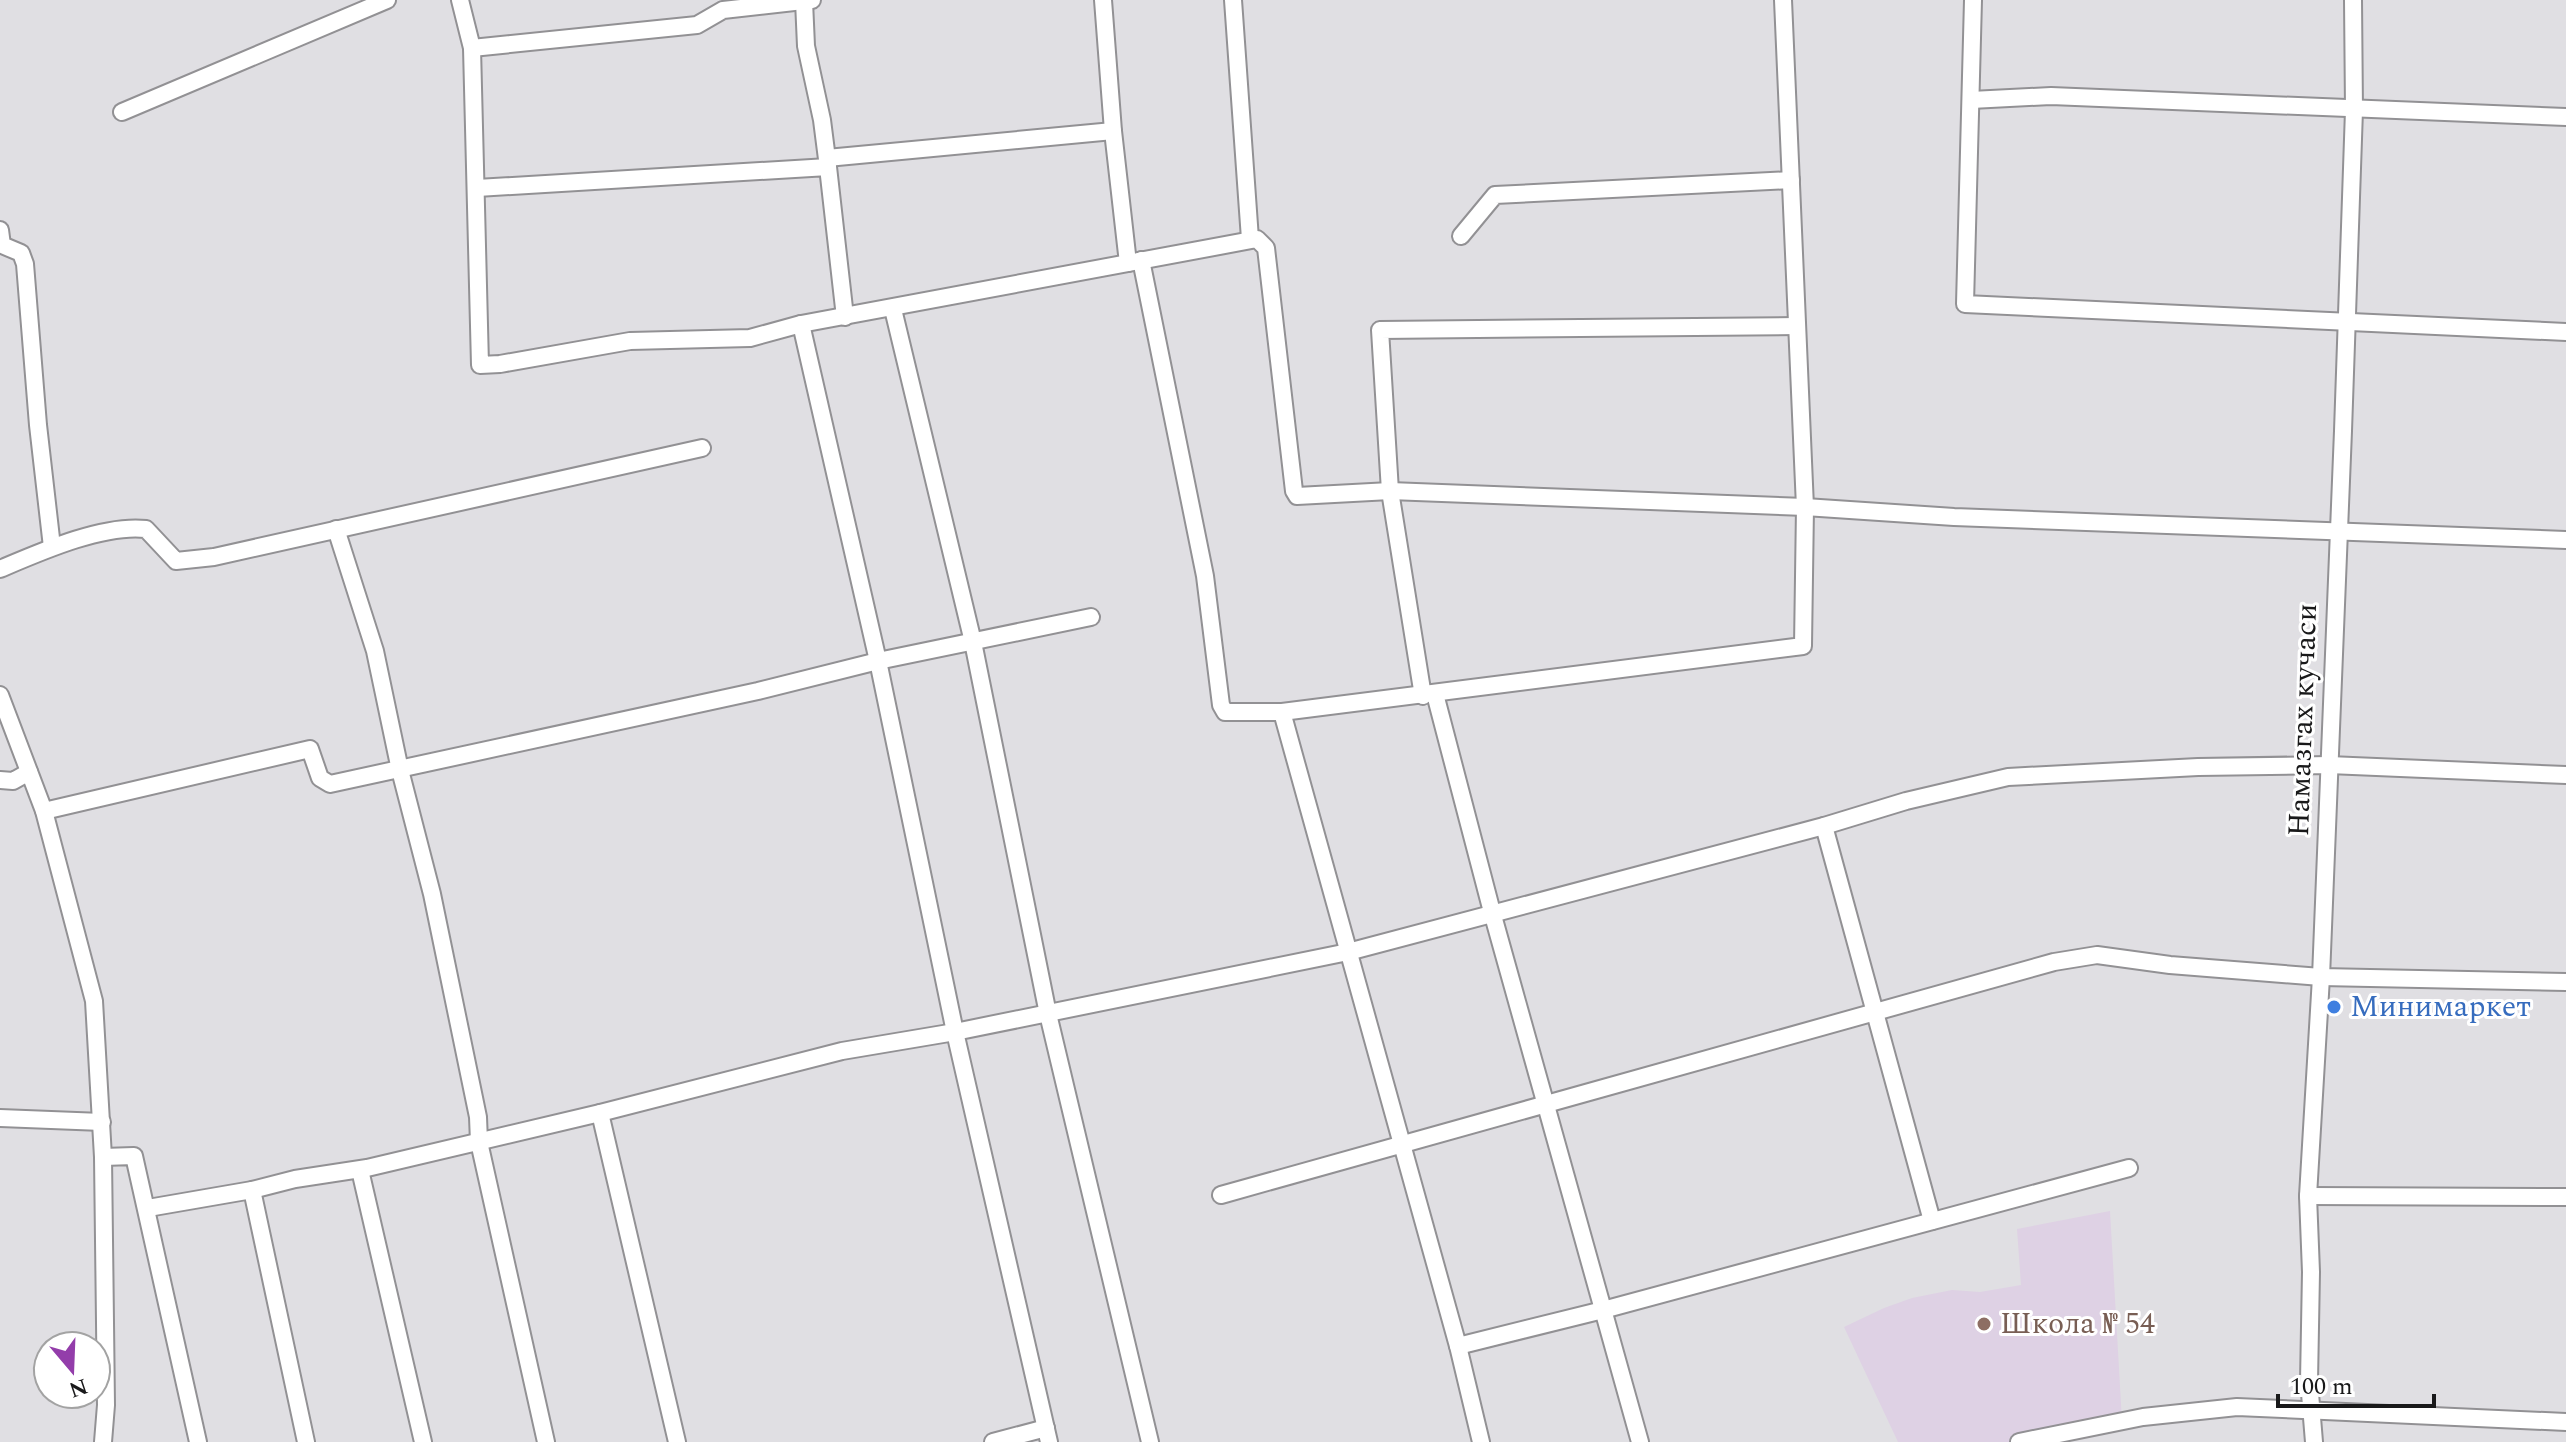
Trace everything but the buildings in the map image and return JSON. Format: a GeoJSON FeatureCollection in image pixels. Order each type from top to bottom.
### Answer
{"type":"FeatureCollection","features":[{"type":"Feature","properties":{"kind":"street"},"geometry":{"type":"LineString","coordinates":[[122,112],[387,0]]}},
{"type":"Feature","properties":{"kind":"street"},"geometry":{"type":"LineString","coordinates":[[460,0],[472,48],[480,365],[630,341],[750,338],[801,324],[1257,239],[1266,248],[1297,496],[1390,491],[1805,507],[1954,517],[2339,529],[2566,540]]}},
{"type":"Feature","properties":{"kind":"street"},"geometry":{"type":"LineString","coordinates":[[472,48],[697,25],[723,10],[812,0]]}},
{"type":"Feature","properties":{"kind":"street"},"geometry":{"type":"LineString","coordinates":[[1103,0],[1113,131],[1134,262],[1205,576],[1221,705],[1225,712],[1233,714],[1282,712],[1429,695],[1803,646],[1805,507],[1783,0]]}},
{"type":"Feature","properties":{"kind":"street"},"geometry":{"type":"LineString","coordinates":[[1233,0],[1250,239]]}},
{"type":"Feature","properties":{"kind":"street"},"geometry":{"type":"LineString","coordinates":[[1973,0],[1965,304],[2566,332]]}},
{"type":"Feature","properties":{"kind":"street","name":"Намазгах кучаси"},"geometry":{"type":"LineString","coordinates":[[2314,1442],[2308,1196],[2321,977],[2339,529],[2354,110],[2353,0]]}},
{"type":"Feature","properties":{"kind":"street"},"geometry":{"type":"LineString","coordinates":[[804,1],[806,46],[828,162],[845,317]]}},
{"type":"Feature","properties":{"kind":"street"},"geometry":{"type":"LineString","coordinates":[[1971,100],[2051,96],[2566,117]]}},
{"type":"Feature","properties":{"kind":"street"},"geometry":{"type":"LineString","coordinates":[[477,188],[828,162],[1113,131]]}},
{"type":"Feature","properties":{"kind":"street"},"geometry":{"type":"LineString","coordinates":[[1461,236],[1495,195],[1791,180]]}},
{"type":"Feature","properties":{"kind":"street"},"geometry":{"type":"LineString","coordinates":[[0,230],[2,245],[21,253],[25,264],[52,547]]}},
{"type":"Feature","properties":{"kind":"street"},"geometry":{"type":"LineString","coordinates":[[893,309],[973,642],[1048,1014],[1150,1442]]}},
{"type":"Feature","properties":{"kind":"street"},"geometry":{"type":"LineString","coordinates":[[801,324],[878,661],[955,1032],[1047,1435],[993,1442]]}},
{"type":"Feature","properties":{"kind":"street"},"geometry":{"type":"LineString","coordinates":[[1640,1442],[1429,695],[1390,491],[1380,330],[1797,326]]}},
{"type":"Feature","properties":{"kind":"street"},"geometry":{"type":"LineString","coordinates":[[0,569],[52,547],[130,527],[146,529],[176,561],[214,557],[702,448]]}},
{"type":"Feature","properties":{"kind":"street"},"geometry":{"type":"LineString","coordinates":[[336,529],[375,651],[400,770],[432,894],[478,1117],[479,1142],[546,1442]]}},
{"type":"Feature","properties":{"kind":"street"},"geometry":{"type":"LineString","coordinates":[[44,811],[310,749],[320,778],[330,784],[743,694],[878,661],[1091,617]]}},
{"type":"Feature","properties":{"kind":"street"},"geometry":{"type":"LineString","coordinates":[[0,695],[44,811],[94,1001],[103,1157],[106,1405],[103,1442]]}},
{"type":"Feature","properties":{"kind":"street"},"geometry":{"type":"LineString","coordinates":[[1282,712],[1458,1346],[1481,1442]]}},
{"type":"Feature","properties":{"kind":"street"},"geometry":{"type":"LineString","coordinates":[[148,1208],[252,1190],[295,1179],[360,1170],[842,1051],[1048,1014],[1348,952],[1824,826],[1906,801],[2008,777],[2198,767],[2329,765],[2566,775]]}},
{"type":"Feature","properties":{"kind":"street"},"geometry":{"type":"LineString","coordinates":[[0,780],[13,781],[29,772]]}},
{"type":"Feature","properties":{"kind":"street"},"geometry":{"type":"LineString","coordinates":[[1824,826],[1932,1221]]}},
{"type":"Feature","properties":{"kind":"street"},"geometry":{"type":"LineString","coordinates":[[1221,1195],[2054,962],[2097,955],[2170,965],[2321,977],[2566,982]]}},
{"type":"Feature","properties":{"kind":"street"},"geometry":{"type":"LineString","coordinates":[[600,1113],[677,1442]]}},
{"type":"Feature","properties":{"kind":"street"},"geometry":{"type":"LineString","coordinates":[[0,1118],[102,1122]]}},
{"type":"Feature","properties":{"kind":"street"},"geometry":{"type":"LineString","coordinates":[[103,1157],[134,1156],[198,1442]]}},
{"type":"Feature","properties":{"kind":"street"},"geometry":{"type":"LineString","coordinates":[[1458,1346],[2129,1168]]}},
{"type":"Feature","properties":{"kind":"street"},"geometry":{"type":"LineString","coordinates":[[360,1170],[423,1442]]}},
{"type":"Feature","properties":{"kind":"street"},"geometry":{"type":"LineString","coordinates":[[252,1190],[306,1442]]}},
{"type":"Feature","properties":{"kind":"street"},"geometry":{"type":"LineString","coordinates":[[2308,1196],[2566,1197]]}},
{"type":"Feature","properties":{"kind":"street"},"geometry":{"type":"LineString","coordinates":[[2019,1442],[2143,1417],[2237,1407],[2566,1422]]}},
{"type":"Feature","properties":{"kind":"shaded area","name":"Школа № 54"},"geometry":{"type":"Polygon","coordinates":[[[2110,1211],[2122,1421],[2019,1442],[1898,1442],[1844,1327],[1912,1298],[1952,1290],[1980,1292],[2021,1285],[2017,1229],[2110,1211]]]}},
{"type":"Feature","properties":{"kind":"place","name":"Минимаркет"},"geometry":{"type":"Point","coordinates":[2334,1007]}},
{"type":"Feature","properties":{"kind":"place","name":"Школа № 54"},"geometry":{"type":"Point","coordinates":[1984,1324]}}]}
